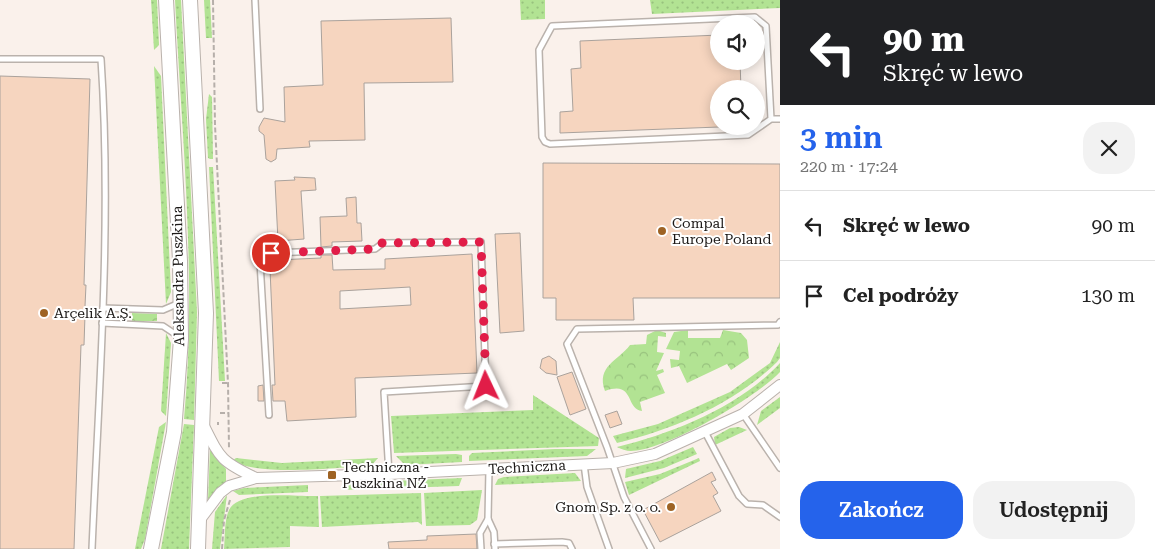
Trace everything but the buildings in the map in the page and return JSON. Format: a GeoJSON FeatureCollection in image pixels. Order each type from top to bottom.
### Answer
{"type":"FeatureCollection","features":[{"type":"Feature","properties":{"kind":"main road","name":"Aleksandra Puszkina"},"geometry":{"type":"LineString","coordinates":[[151,549],[174,432],[181,339],[181,300],[166,0]]}},
{"type":"Feature","properties":{"kind":"main road","name":"Aleksandra Puszkina"},"geometry":{"type":"LineString","coordinates":[[190,0],[206,313],[198,549]]}},
{"type":"Feature","properties":{"kind":"street","name":"Techniczna"},"geometry":{"type":"LineString","coordinates":[[198,522],[220,493],[229,486],[256,478],[389,474],[613,463],[655,454],[743,414],[780,385]]}},
{"type":"Feature","properties":{"kind":"street","name":"Techniczna"},"geometry":{"type":"LineString","coordinates":[[203,423],[217,451],[229,465],[256,478]]}},
{"type":"Feature","properties":{"kind":"lane"},"geometry":{"type":"LineString","coordinates":[[255,0],[260,109]]}},
{"type":"Feature","properties":{"kind":"lane"},"geometry":{"type":"LineString","coordinates":[[770,119],[766,26],[755,17],[552,26],[549,28],[539,50],[542,137],[550,144],[748,135],[770,119],[780,119]]}},
{"type":"Feature","properties":{"kind":"lane"},"geometry":{"type":"LineString","coordinates":[[0,59],[101,59],[105,118],[103,308],[92,549]]}},
{"type":"Feature","properties":{"kind":"lane"},"geometry":{"type":"LineString","coordinates":[[269,415],[260,262],[271,253],[375,249],[382,243],[481,242],[486,386],[384,392],[389,474]]}},
{"type":"Feature","properties":{"kind":"lane"},"geometry":{"type":"LineString","coordinates":[[103,308],[163,310],[172,308],[181,300]]}},
{"type":"Feature","properties":{"kind":"lane"},"geometry":{"type":"LineString","coordinates":[[651,549],[624,497],[613,463],[567,344],[578,329],[778,325],[780,322]]}},
{"type":"Feature","properties":{"kind":"lane"},"geometry":{"type":"LineString","coordinates":[[102,323],[163,326],[172,330],[181,339]]}},
{"type":"Feature","properties":{"kind":"lane"},"geometry":{"type":"LineString","coordinates":[[743,414],[780,468]]}},
{"type":"Feature","properties":{"kind":"lane"},"geometry":{"type":"LineString","coordinates":[[705,432],[740,496],[747,504],[762,505],[780,517]]}},
{"type":"Feature","properties":{"kind":"lane"},"geometry":{"type":"LineString","coordinates":[[584,464],[588,488],[609,549]]}},
{"type":"Feature","properties":{"kind":"lane"},"geometry":{"type":"LineString","coordinates":[[489,469],[488,519],[494,532],[495,546],[562,542],[569,543],[572,549]]}},
{"type":"Feature","properties":{"kind":"lane"},"geometry":{"type":"LineString","coordinates":[[481,549],[480,533],[488,519]]}},
{"type":"Feature","properties":{"kind":"path"},"geometry":{"type":"LineString","coordinates":[[213,0],[215,125],[228,383],[229,465]]}},
{"type":"Feature","properties":{"kind":"path"},"geometry":{"type":"LineString","coordinates":[[222,382],[228,383]]}},
{"type":"Feature","properties":{"kind":"path"},"geometry":{"type":"LineString","coordinates":[[220,413],[229,413]]}},
{"type":"Feature","properties":{"kind":"path"},"geometry":{"type":"LineString","coordinates":[[222,549],[224,520],[230,500],[229,486]]}},
{"type":"Feature","properties":{"kind":"green space"},"geometry":{"type":"Polygon","coordinates":[[[151,0],[157,0],[159,45],[154,50],[151,0]]]}},
{"type":"Feature","properties":{"kind":"green space"},"geometry":{"type":"Polygon","coordinates":[[[175,0],[181,0],[197,312],[194,420],[184,419],[188,367],[189,262],[175,0]]]}},
{"type":"Feature","properties":{"kind":"green space"},"geometry":{"type":"Polygon","coordinates":[[[204,0],[210,0],[212,38],[206,38],[204,0]]]}},
{"type":"Feature","properties":{"kind":"green space"},"geometry":{"type":"Polygon","coordinates":[[[520,0],[545,0],[545,19],[521,20],[520,0]]]}},
{"type":"Feature","properties":{"kind":"green space"},"geometry":{"type":"Polygon","coordinates":[[[650,0],[780,0],[780,8],[652,14],[650,0]]]}},
{"type":"Feature","properties":{"kind":"green space"},"geometry":{"type":"Polygon","coordinates":[[[154,66],[161,76],[171,292],[166,304],[154,66]]]}},
{"type":"Feature","properties":{"kind":"green space"},"geometry":{"type":"Polygon","coordinates":[[[209,94],[212,97],[213,159],[208,158],[206,119],[209,94]]]}},
{"type":"Feature","properties":{"kind":"green space"},"geometry":{"type":"Polygon","coordinates":[[[209,167],[213,167],[225,381],[219,381],[209,167]]]}},
{"type":"Feature","properties":{"kind":"green space"},"geometry":{"type":"Polygon","coordinates":[[[132,313],[157,314],[157,321],[132,321],[132,313]]]}},
{"type":"Feature","properties":{"kind":"green space"},"geometry":{"type":"Polygon","coordinates":[[[657,330],[666,333],[666,337],[658,336],[657,352],[664,353],[656,371],[663,369],[664,372],[657,375],[665,393],[640,402],[642,411],[633,405],[621,389],[605,391],[603,376],[610,365],[630,345],[646,344],[647,335],[657,330]]]}},
{"type":"Feature","properties":{"kind":"green space"},"geometry":{"type":"Polygon","coordinates":[[[688,330],[688,338],[720,338],[723,330],[741,333],[747,340],[749,358],[731,370],[727,364],[687,383],[679,366],[671,368],[670,359],[679,360],[680,351],[666,349],[674,332],[688,330]]]}},
{"type":"Feature","properties":{"kind":"green space"},"geometry":{"type":"Polygon","coordinates":[[[166,333],[171,343],[166,416],[161,411],[166,333]]]}},
{"type":"Feature","properties":{"kind":"green space"},"geometry":{"type":"Polygon","coordinates":[[[780,342],[780,358],[777,362],[760,377],[723,402],[682,422],[617,443],[613,436],[658,424],[730,392],[770,363],[780,342]]]}},
{"type":"Feature","properties":{"kind":"green space"},"geometry":{"type":"Polygon","coordinates":[[[780,363],[780,372],[768,383],[732,408],[687,433],[646,449],[629,451],[617,447],[661,434],[704,416],[745,393],[764,379],[780,363]]]}},
{"type":"Feature","properties":{"kind":"green space"},"geometry":{"type":"Polygon","coordinates":[[[533,395],[599,438],[598,446],[394,453],[391,416],[533,410],[533,395]]]}},
{"type":"Feature","properties":{"kind":"green space"},"geometry":{"type":"Polygon","coordinates":[[[780,397],[780,408],[757,425],[761,411],[780,397]]]}},
{"type":"Feature","properties":{"kind":"green space"},"geometry":{"type":"Polygon","coordinates":[[[166,422],[145,539],[141,549],[135,549],[159,427],[166,422]]]}},
{"type":"Feature","properties":{"kind":"green space"},"geometry":{"type":"Polygon","coordinates":[[[184,424],[194,425],[189,549],[161,549],[184,424]]]}},
{"type":"Feature","properties":{"kind":"green space"},"geometry":{"type":"Polygon","coordinates":[[[739,427],[747,430],[715,445],[714,437],[730,428],[739,427]]]}},
{"type":"Feature","properties":{"kind":"green space"},"geometry":{"type":"Polygon","coordinates":[[[693,447],[697,454],[664,468],[625,478],[626,469],[660,461],[693,447]]]}},
{"type":"Feature","properties":{"kind":"green space"},"geometry":{"type":"Polygon","coordinates":[[[596,449],[587,456],[469,461],[469,456],[472,453],[596,449]]]}},
{"type":"Feature","properties":{"kind":"green space"},"geometry":{"type":"Polygon","coordinates":[[[210,450],[226,469],[226,483],[208,501],[210,450]]]}},
{"type":"Feature","properties":{"kind":"green space"},"geometry":{"type":"Polygon","coordinates":[[[462,455],[462,462],[405,465],[396,456],[462,455]]]}},
{"type":"Feature","properties":{"kind":"green space"},"geometry":{"type":"Polygon","coordinates":[[[236,458],[282,463],[378,458],[371,466],[280,470],[245,466],[232,461],[236,458]]]}},
{"type":"Feature","properties":{"kind":"green space"},"geometry":{"type":"Polygon","coordinates":[[[699,458],[700,461],[629,495],[625,482],[660,474],[699,458]]]}},
{"type":"Feature","properties":{"kind":"green space"},"geometry":{"type":"Polygon","coordinates":[[[575,473],[581,481],[495,485],[498,479],[504,477],[575,473]]]}},
{"type":"Feature","properties":{"kind":"green space"},"geometry":{"type":"Polygon","coordinates":[[[462,478],[459,486],[342,490],[342,483],[462,478]]]}},
{"type":"Feature","properties":{"kind":"green space"},"geometry":{"type":"Polygon","coordinates":[[[308,485],[308,492],[239,495],[233,491],[244,488],[308,485]]]}},
{"type":"Feature","properties":{"kind":"green space"},"geometry":{"type":"Polygon","coordinates":[[[482,490],[477,520],[470,525],[426,526],[424,493],[482,490]]]}},
{"type":"Feature","properties":{"kind":"green space"},"geometry":{"type":"Polygon","coordinates":[[[421,493],[422,525],[418,522],[322,527],[320,496],[421,493]]]}},
{"type":"Feature","properties":{"kind":"green space"},"geometry":{"type":"Polygon","coordinates":[[[227,495],[220,549],[212,549],[215,512],[227,495]]]}},
{"type":"Feature","properties":{"kind":"green space"},"geometry":{"type":"Polygon","coordinates":[[[283,495],[318,496],[319,527],[290,526],[290,547],[224,549],[226,519],[229,510],[235,503],[256,497],[283,495]]]}},
{"type":"Feature","properties":{"kind":"place","name":"Compal Europe Poland"},"geometry":{"type":"Point","coordinates":[662,231]}},
{"type":"Feature","properties":{"kind":"place","name":"Arçelik A.Ş."},"geometry":{"type":"Point","coordinates":[44,313]}},
{"type":"Feature","properties":{"kind":"place","name":"Techniczna - Puszkina NŻ"},"geometry":{"type":"Point","coordinates":[332,475]}},
{"type":"Feature","properties":{"kind":"place","name":"Gnom Sp. z o. o."},"geometry":{"type":"Point","coordinates":[671,507]}},
{"type":"Feature","properties":{"kind":"route"},"geometry":{"type":"LineString","coordinates":[[271,253],[375,249],[382,243],[481,242],[486,386]]}}]}
